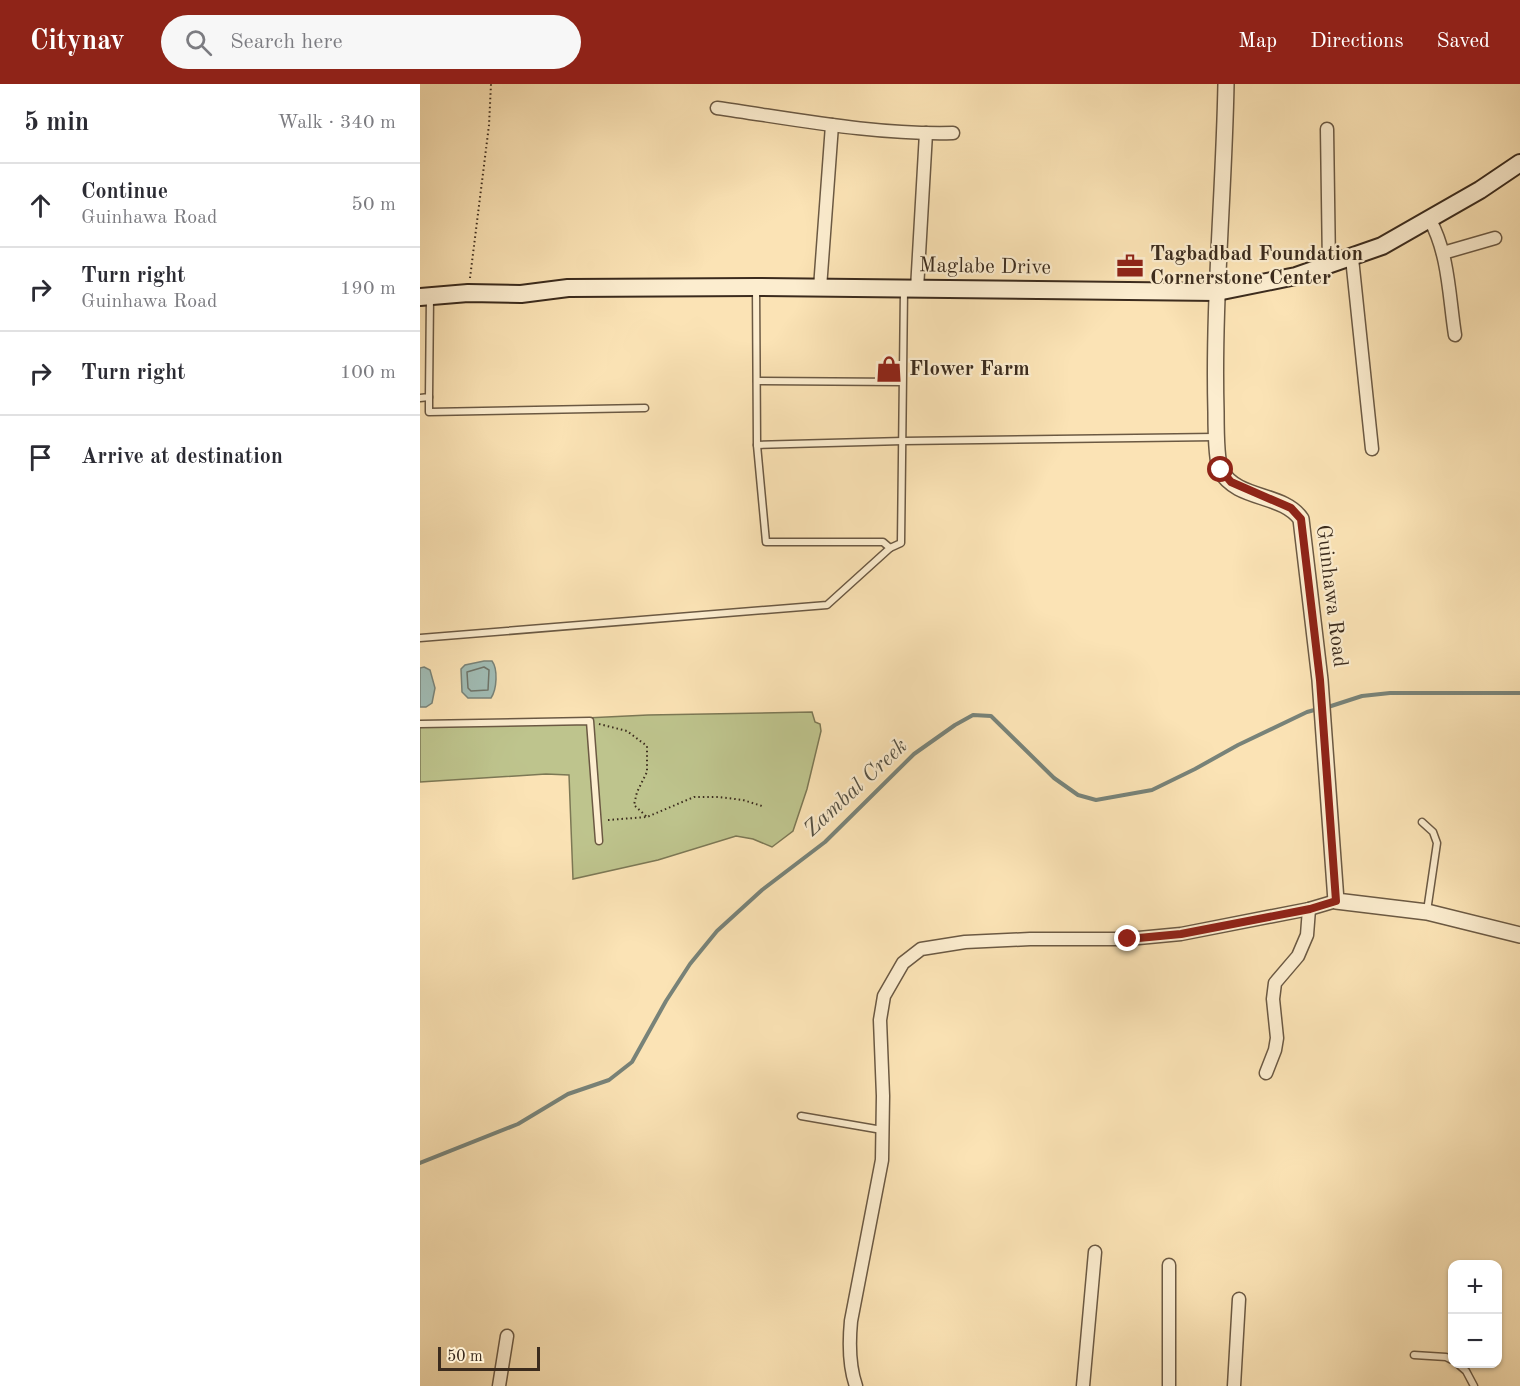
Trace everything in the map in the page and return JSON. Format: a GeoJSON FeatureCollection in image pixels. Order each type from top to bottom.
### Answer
{"type":"FeatureCollection","features":[{"type":"Feature","properties":{"kind":"main road","name":"Maglabe Drive"},"geometry":{"type":"LineString","coordinates":[[425,297],[468,292],[521,294],[568,288],[756,287],[1217,292],[1296,276],[1382,246],[1480,190],[1520,163]]}},
{"type":"Feature","properties":{"kind":"street","name":"Guinhawa Road"},"geometry":{"type":"LineString","coordinates":[[1226,84],[1215,366],[1217,438],[1221,470],[1231,482],[1291,508],[1301,519],[1320,680],[1336,901]]}},
{"type":"Feature","properties":{"kind":"street"},"geometry":{"type":"LineString","coordinates":[[717,108],[832,125],[953,133]]}},
{"type":"Feature","properties":{"kind":"street"},"geometry":{"type":"LineString","coordinates":[[820,288],[832,125]]}},
{"type":"Feature","properties":{"kind":"street"},"geometry":{"type":"LineString","coordinates":[[1327,129],[1329,266]]}},
{"type":"Feature","properties":{"kind":"street"},"geometry":{"type":"LineString","coordinates":[[910,289],[926,133]]}},
{"type":"Feature","properties":{"kind":"street"},"geometry":{"type":"LineString","coordinates":[[1430,220],[1443,253],[1455,335]]}},
{"type":"Feature","properties":{"kind":"street"},"geometry":{"type":"LineString","coordinates":[[1443,253],[1495,238]]}},
{"type":"Feature","properties":{"kind":"street"},"geometry":{"type":"LineString","coordinates":[[1352,258],[1372,449]]}},
{"type":"Feature","properties":{"kind":"street"},"geometry":{"type":"LineString","coordinates":[[856,1386],[853,1376],[850,1330],[882,1160],[880,1020],[884,996],[903,963],[921,949],[965,942],[1030,939],[1128,939],[1181,934],[1310,909],[1336,901],[1427,912],[1520,935]]}},
{"type":"Feature","properties":{"kind":"street"},"geometry":{"type":"LineString","coordinates":[[1266,1073],[1277,1038],[1273,999],[1275,983],[1299,956],[1307,935],[1310,909]]}},
{"type":"Feature","properties":{"kind":"street"},"geometry":{"type":"LineString","coordinates":[[1083,1386],[1095,1252]]}},
{"type":"Feature","properties":{"kind":"street"},"geometry":{"type":"LineString","coordinates":[[1169,1265],[1169,1386]]}},
{"type":"Feature","properties":{"kind":"street"},"geometry":{"type":"LineString","coordinates":[[1234,1386],[1239,1299]]}},
{"type":"Feature","properties":{"kind":"street"},"geometry":{"type":"LineString","coordinates":[[499,1386],[507,1336]]}},
{"type":"Feature","properties":{"kind":"lane"},"geometry":{"type":"LineString","coordinates":[[756,287],[757,445],[766,542],[883,542],[890,548]]}},
{"type":"Feature","properties":{"kind":"lane"},"geometry":{"type":"LineString","coordinates":[[420,638],[827,605],[890,548],[901,543],[902,382],[910,289]]}},
{"type":"Feature","properties":{"kind":"lane"},"geometry":{"type":"LineString","coordinates":[[425,297],[429,412],[645,408]]}},
{"type":"Feature","properties":{"kind":"lane"},"geometry":{"type":"LineString","coordinates":[[757,381],[902,382]]}},
{"type":"Feature","properties":{"kind":"lane"},"geometry":{"type":"LineString","coordinates":[[420,398],[429,398]]}},
{"type":"Feature","properties":{"kind":"lane"},"geometry":{"type":"LineString","coordinates":[[757,445],[1217,438]]}},
{"type":"Feature","properties":{"kind":"lane"},"geometry":{"type":"LineString","coordinates":[[420,724],[590,722],[599,841]]}},
{"type":"Feature","properties":{"kind":"lane"},"geometry":{"type":"LineString","coordinates":[[1422,822],[1433,832],[1437,843],[1427,912]]}},
{"type":"Feature","properties":{"kind":"lane"},"geometry":{"type":"LineString","coordinates":[[801,1116],[883,1130]]}},
{"type":"Feature","properties":{"kind":"lane"},"geometry":{"type":"LineString","coordinates":[[1414,1355],[1448,1359]]}},
{"type":"Feature","properties":{"kind":"lane"},"geometry":{"type":"LineString","coordinates":[[1463,1368],[1474,1386]]}},
{"type":"Feature","properties":{"kind":"path"},"geometry":{"type":"LineString","coordinates":[[468,292],[489,125],[491,84]]}},
{"type":"Feature","properties":{"kind":"path"},"geometry":{"type":"LineString","coordinates":[[590,722],[627,731],[647,746],[647,772],[637,792],[634,805],[646,817]]}},
{"type":"Feature","properties":{"kind":"path"},"geometry":{"type":"LineString","coordinates":[[598,821],[646,817],[694,798],[719,797],[743,800],[762,806]]}},
{"type":"Feature","properties":{"kind":"green space"},"geometry":{"type":"Polygon","coordinates":[[[812,712],[815,722],[820,724],[821,731],[807,789],[793,831],[772,847],[753,839],[736,836],[658,860],[573,879],[569,775],[546,774],[420,782],[420,726],[648,715],[812,712]]]}},
{"type":"Feature","properties":{"kind":"water"},"geometry":{"type":"Polygon","coordinates":[[[492,661],[494,665],[496,684],[493,694],[491,698],[468,698],[462,692],[461,669],[465,665],[492,661]]]}},
{"type":"Feature","properties":{"kind":"water"},"geometry":{"type":"Polygon","coordinates":[[[420,668],[430,670],[435,688],[432,703],[426,707],[420,707],[420,668]]]}},
{"type":"Feature","properties":{"kind":"waterway","name":"Zambal Creek"},"geometry":{"type":"LineString","coordinates":[[1325,708],[1362,696],[1390,693],[1520,693]]}},
{"type":"Feature","properties":{"kind":"waterway","name":"Zambal Creek"},"geometry":{"type":"LineString","coordinates":[[420,1163],[518,1124],[568,1094],[609,1080],[632,1062],[666,1001],[690,964],[717,931],[762,890],[825,842],[914,754],[973,715],[991,716],[1054,778],[1078,795],[1096,800],[1152,790],[1238,745],[1318,709]]}},
{"type":"Feature","properties":{"kind":"place","name":"Tagbadbad Foundation Cornerstone Center"},"geometry":{"type":"Point","coordinates":[1130,266]}},
{"type":"Feature","properties":{"kind":"place","name":"Flower Farm"},"geometry":{"type":"Point","coordinates":[889,369]}},
{"type":"Feature","properties":{"kind":"route"},"geometry":{"type":"LineString","coordinates":[[1128,939],[1181,934],[1310,909],[1336,901],[1316,632],[1301,519],[1291,508],[1231,482],[1221,470]]}}]}
